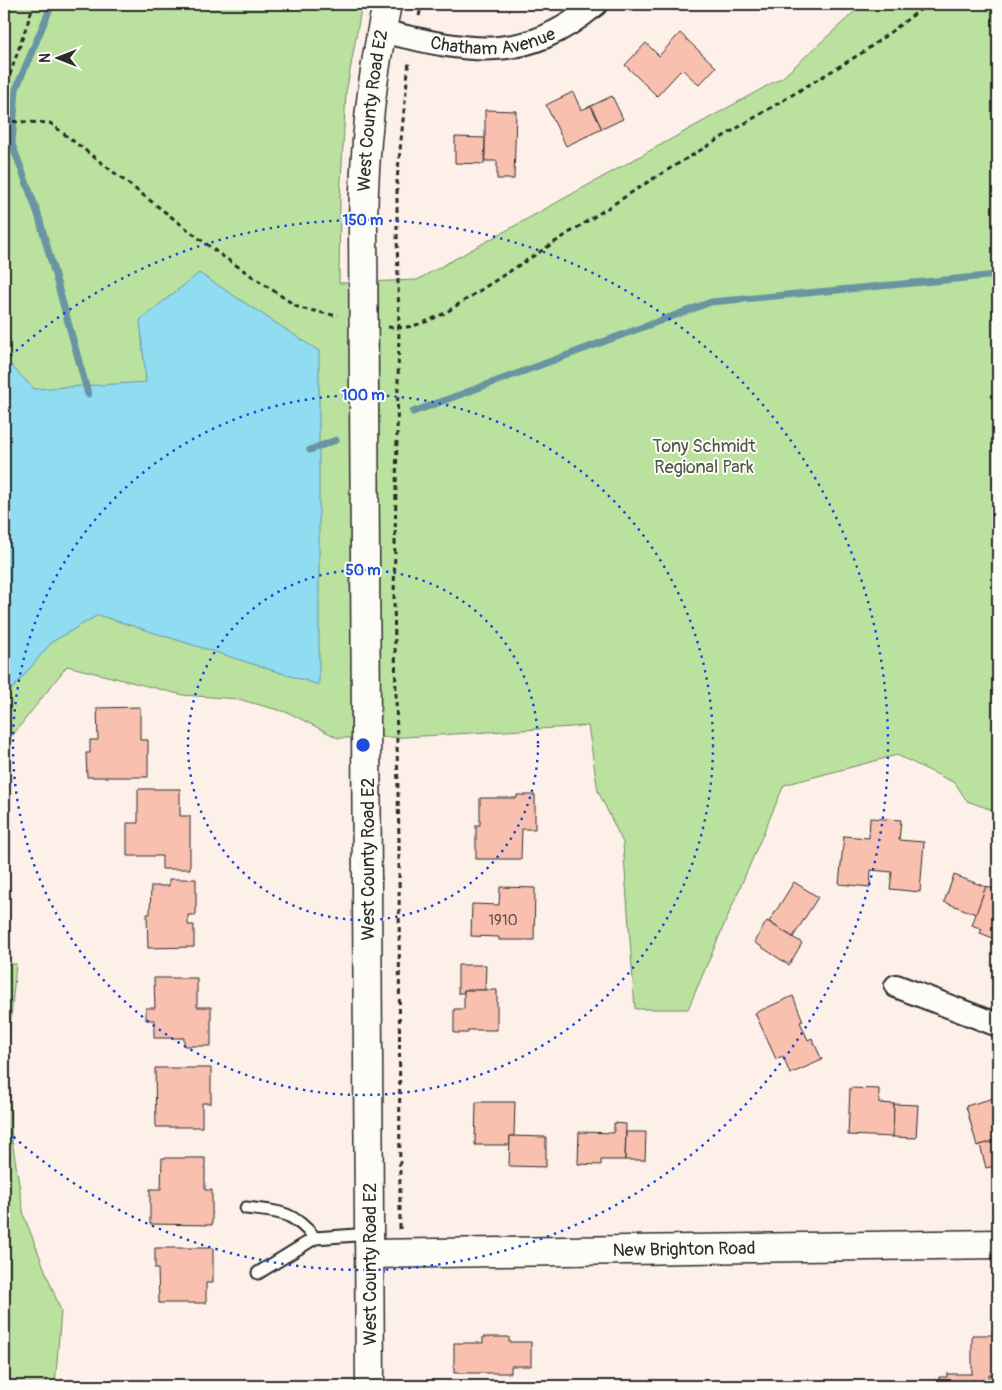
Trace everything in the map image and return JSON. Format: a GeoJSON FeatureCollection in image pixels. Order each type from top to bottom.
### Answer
{"type":"FeatureCollection","features":[{"type":"Feature","properties":{"kind":"street","name":"West County Road E2"},"geometry":{"type":"LineString","coordinates":[[370,1386],[362,226],[364,160],[372,83],[387,4]]}},
{"type":"Feature","properties":{"kind":"street","name":"Chatham Avenue"},"geometry":{"type":"LineString","coordinates":[[381,31],[459,48],[489,49],[523,44],[554,32],[580,17],[596,4]]}},
{"type":"Feature","properties":{"kind":"street"},"geometry":{"type":"LineString","coordinates":[[896,986],[998,1025]]}},
{"type":"Feature","properties":{"kind":"street","name":"New Brighton Road"},"geometry":{"type":"LineString","coordinates":[[370,1244],[998,1244]]}},
{"type":"Feature","properties":{"kind":"lane"},"geometry":{"type":"LineString","coordinates":[[246,1208],[285,1212],[303,1224],[315,1238]]}},
{"type":"Feature","properties":{"kind":"lane"},"geometry":{"type":"LineString","coordinates":[[258,1273],[315,1238],[370,1244]]}},
{"type":"Feature","properties":{"kind":"path"},"geometry":{"type":"LineString","coordinates":[[4,92],[34,4]]}},
{"type":"Feature","properties":{"kind":"path"},"geometry":{"type":"LineString","coordinates":[[419,15],[422,4]]}},
{"type":"Feature","properties":{"kind":"path"},"geometry":{"type":"LineString","coordinates":[[400,329],[420,325],[444,313],[650,180],[866,51],[928,4]]}},
{"type":"Feature","properties":{"kind":"path"},"geometry":{"type":"LineString","coordinates":[[400,1224],[399,840],[394,598],[400,329],[397,180],[407,70]]}},
{"type":"Feature","properties":{"kind":"path"},"geometry":{"type":"LineString","coordinates":[[4,121],[50,123],[218,253],[299,308],[338,315]]}},
{"type":"Feature","properties":{"kind":"green space","name":"Tony Schmidt Regional Park"},"geometry":{"type":"Polygon","coordinates":[[[4,4],[362,4],[346,93],[340,198],[339,283],[417,280],[783,77],[863,4],[998,4],[998,812],[967,801],[955,783],[897,755],[784,785],[688,1009],[635,1009],[623,843],[598,791],[588,726],[405,737],[338,738],[289,713],[238,699],[183,695],[67,666],[8,741],[4,883],[4,4]]]}},
{"type":"Feature","properties":{"kind":"green space"},"geometry":{"type":"Polygon","coordinates":[[[4,964],[16,964],[7,1060],[12,1140],[24,1216],[61,1311],[55,1386],[4,1386],[4,964]]]}},
{"type":"Feature","properties":{"kind":"water"},"geometry":{"type":"Polygon","coordinates":[[[199,273],[319,351],[319,685],[98,615],[52,642],[4,699],[4,358],[34,389],[146,382],[140,320],[199,273]]]}},
{"type":"Feature","properties":{"kind":"building"},"geometry":{"type":"Polygon","coordinates":[[[680,33],[716,67],[699,85],[682,69],[657,96],[625,65],[646,43],[659,56],[680,33]]]}},
{"type":"Feature","properties":{"kind":"building"},"geometry":{"type":"Polygon","coordinates":[[[573,92],[581,110],[591,106],[602,129],[566,146],[546,105],[573,92]]]}},
{"type":"Feature","properties":{"kind":"building"},"geometry":{"type":"Polygon","coordinates":[[[612,96],[623,119],[602,129],[591,106],[612,96]]]}},
{"type":"Feature","properties":{"kind":"building"},"geometry":{"type":"Polygon","coordinates":[[[485,110],[516,111],[514,179],[497,179],[497,161],[485,161],[485,110]]]}},
{"type":"Feature","properties":{"kind":"building"},"geometry":{"type":"Polygon","coordinates":[[[455,137],[485,138],[484,164],[455,163],[455,137]]]}},
{"type":"Feature","properties":{"kind":"building"},"geometry":{"type":"Polygon","coordinates":[[[140,707],[140,740],[148,740],[148,777],[87,777],[86,753],[90,753],[90,740],[98,740],[97,708],[140,707]]]}},
{"type":"Feature","properties":{"kind":"building"},"geometry":{"type":"Polygon","coordinates":[[[138,789],[180,789],[180,816],[190,816],[190,869],[162,869],[162,856],[127,856],[127,823],[138,823],[138,789]]]}},
{"type":"Feature","properties":{"kind":"building"},"geometry":{"type":"Polygon","coordinates":[[[517,795],[535,795],[535,829],[522,829],[521,859],[476,859],[476,825],[480,825],[480,798],[517,798],[517,795]]]}},
{"type":"Feature","properties":{"kind":"building"},"geometry":{"type":"Polygon","coordinates":[[[870,818],[901,820],[899,840],[924,842],[920,892],[890,889],[892,872],[871,870],[870,887],[839,884],[844,836],[869,838],[870,818]]]}},
{"type":"Feature","properties":{"kind":"building"},"geometry":{"type":"Polygon","coordinates":[[[954,875],[986,887],[976,914],[944,902],[954,875]]]}},
{"type":"Feature","properties":{"kind":"building"},"geometry":{"type":"Polygon","coordinates":[[[169,879],[196,879],[196,915],[188,915],[188,925],[194,925],[194,947],[148,948],[147,914],[150,914],[151,886],[169,886],[169,879]]]}},
{"type":"Feature","properties":{"kind":"building"},"geometry":{"type":"Polygon","coordinates":[[[794,882],[818,897],[793,937],[769,922],[794,882]]]}},
{"type":"Feature","properties":{"kind":"building"},"geometry":{"type":"Polygon","coordinates":[[[986,886],[998,891],[998,940],[980,933],[982,929],[972,925],[986,886]]]}},
{"type":"Feature","properties":{"kind":"building"},"geometry":{"type":"Polygon","coordinates":[[[500,887],[535,888],[534,940],[499,940],[499,937],[471,936],[472,904],[499,905],[500,887]]]}},
{"type":"Feature","properties":{"kind":"building"},"geometry":{"type":"Polygon","coordinates":[[[767,921],[802,943],[789,965],[754,942],[767,921]]]}},
{"type":"Feature","properties":{"kind":"building"},"geometry":{"type":"Polygon","coordinates":[[[458,965],[486,965],[485,990],[464,990],[464,993],[458,993],[458,965]]]}},
{"type":"Feature","properties":{"kind":"building"},"geometry":{"type":"Polygon","coordinates":[[[154,978],[197,978],[197,1007],[211,1007],[211,1046],[184,1046],[184,1038],[154,1038],[154,1020],[146,1020],[146,1008],[155,1008],[154,978]]]}},
{"type":"Feature","properties":{"kind":"building"},"geometry":{"type":"Polygon","coordinates":[[[464,990],[497,990],[497,1030],[468,1030],[468,1033],[454,1033],[454,1009],[464,1009],[464,990]]]}},
{"type":"Feature","properties":{"kind":"building"},"geometry":{"type":"Polygon","coordinates":[[[793,996],[803,1021],[800,1022],[808,1040],[812,1038],[822,1060],[790,1074],[783,1056],[776,1059],[755,1013],[793,996]]]}},
{"type":"Feature","properties":{"kind":"building"},"geometry":{"type":"Polygon","coordinates":[[[155,1068],[211,1068],[211,1103],[202,1103],[202,1127],[156,1127],[155,1068]]]}},
{"type":"Feature","properties":{"kind":"building"},"geometry":{"type":"Polygon","coordinates":[[[850,1088],[879,1089],[879,1103],[894,1104],[893,1137],[848,1135],[850,1088]]]}},
{"type":"Feature","properties":{"kind":"building"},"geometry":{"type":"Polygon","coordinates":[[[997,1097],[998,1140],[977,1146],[966,1106],[997,1097]]]}},
{"type":"Feature","properties":{"kind":"building"},"geometry":{"type":"Polygon","coordinates":[[[476,1102],[515,1102],[514,1136],[510,1136],[510,1145],[475,1145],[476,1102]]]}},
{"type":"Feature","properties":{"kind":"building"},"geometry":{"type":"Polygon","coordinates":[[[894,1104],[918,1105],[916,1138],[893,1137],[894,1104]]]}},
{"type":"Feature","properties":{"kind":"building"},"geometry":{"type":"Polygon","coordinates":[[[614,1123],[626,1124],[625,1160],[601,1160],[601,1165],[578,1164],[579,1132],[614,1133],[614,1123]]]}},
{"type":"Feature","properties":{"kind":"building"},"geometry":{"type":"Polygon","coordinates":[[[626,1132],[646,1132],[645,1160],[625,1160],[626,1132]]]}},
{"type":"Feature","properties":{"kind":"building"},"geometry":{"type":"Polygon","coordinates":[[[510,1136],[546,1137],[546,1167],[509,1166],[510,1136]]]}},
{"type":"Feature","properties":{"kind":"building"},"geometry":{"type":"Polygon","coordinates":[[[998,1140],[998,1165],[986,1168],[980,1145],[998,1140]]]}},
{"type":"Feature","properties":{"kind":"building"},"geometry":{"type":"Polygon","coordinates":[[[162,1158],[205,1158],[205,1190],[212,1190],[212,1225],[150,1224],[150,1189],[161,1189],[162,1158]]]}},
{"type":"Feature","properties":{"kind":"building"},"geometry":{"type":"Polygon","coordinates":[[[155,1248],[213,1248],[213,1283],[206,1283],[206,1303],[159,1303],[158,1269],[155,1269],[155,1248]]]}},
{"type":"Feature","properties":{"kind":"building"},"geometry":{"type":"Polygon","coordinates":[[[972,1335],[998,1335],[998,1375],[989,1375],[989,1386],[939,1386],[939,1377],[947,1377],[947,1374],[972,1374],[972,1335]]]}},
{"type":"Feature","properties":{"kind":"building"},"geometry":{"type":"Polygon","coordinates":[[[483,1337],[509,1337],[509,1342],[531,1342],[531,1366],[511,1366],[511,1373],[454,1373],[454,1343],[483,1343],[483,1337]]]}},
{"type":"Feature","properties":{"kind":"building"},"geometry":{"type":"Polygon","coordinates":[[[901,1382],[901,1386],[874,1386],[874,1383],[901,1382]]]}},
{"type":"Feature","properties":{"kind":"building"},"geometry":{"type":"Polygon","coordinates":[[[494,1383],[528,1383],[528,1386],[494,1386],[494,1383]]]}},
{"type":"Feature","properties":{"kind":"waterway"},"geometry":{"type":"LineString","coordinates":[[52,4],[16,89],[12,144],[38,214],[88,394]]}},
{"type":"Feature","properties":{"kind":"waterway"},"geometry":{"type":"LineString","coordinates":[[413,412],[711,302],[998,275]]}},
{"type":"Feature","properties":{"kind":"waterway"},"geometry":{"type":"LineString","coordinates":[[310,450],[336,440]]}}]}
